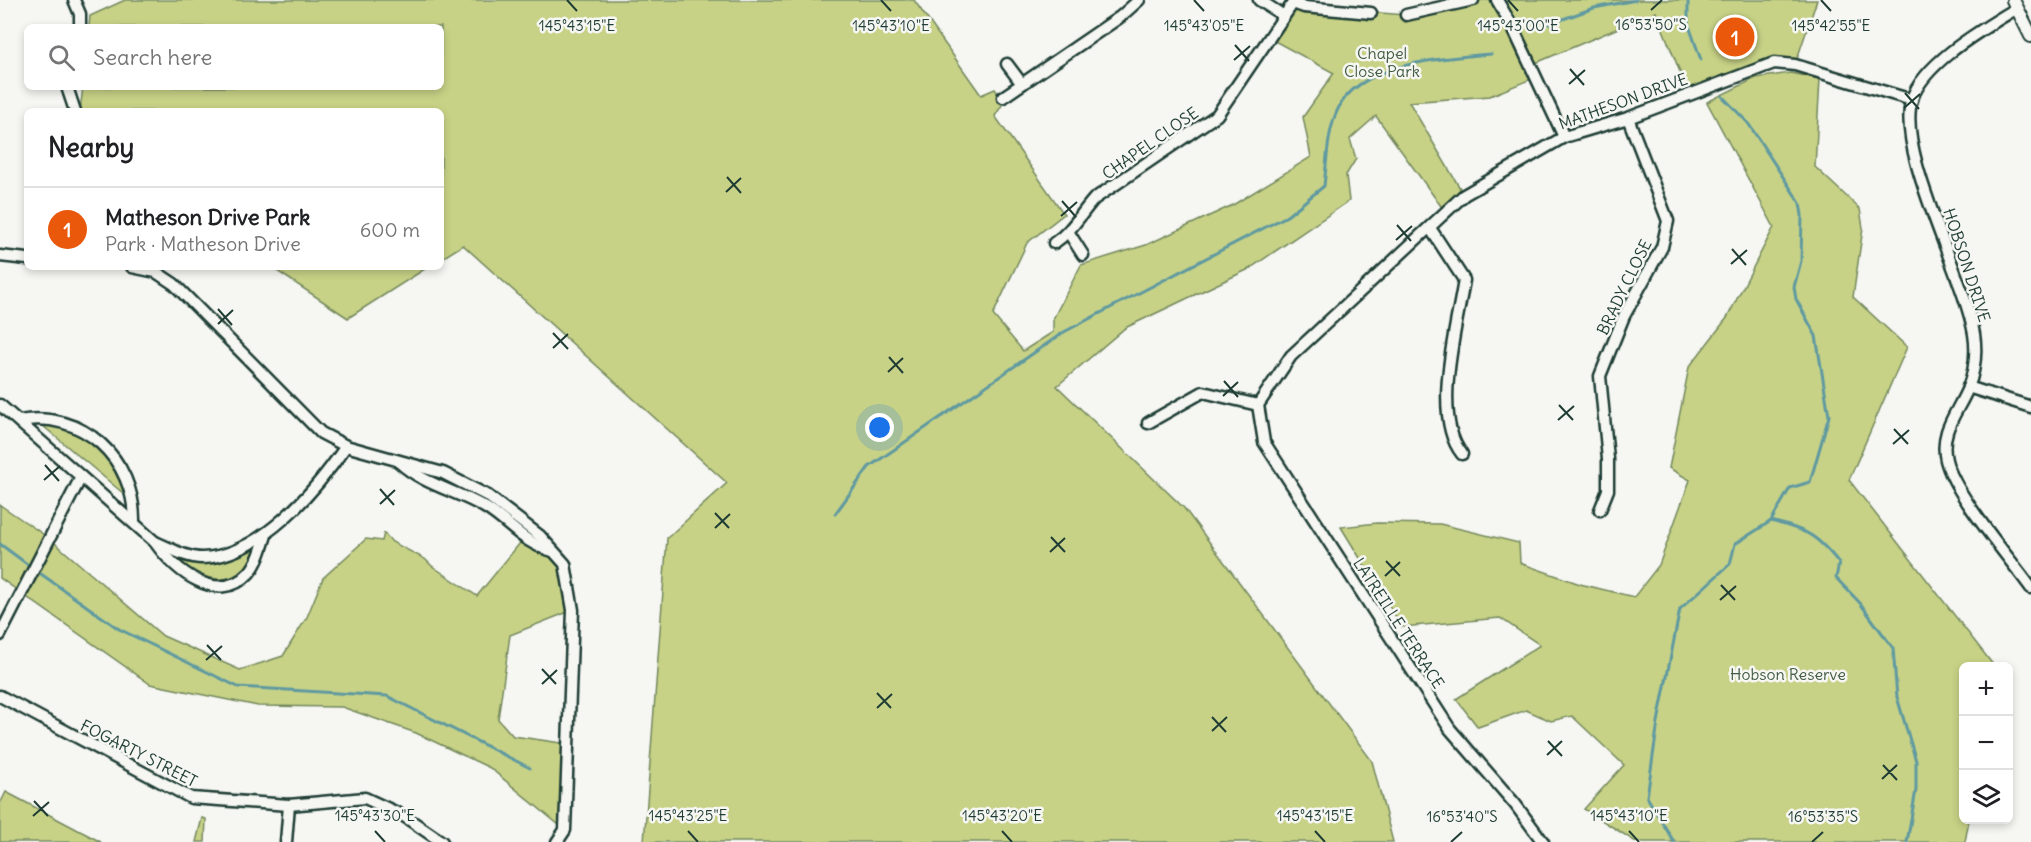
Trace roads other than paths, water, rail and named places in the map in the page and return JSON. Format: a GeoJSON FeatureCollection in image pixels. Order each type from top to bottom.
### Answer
{"type":"FeatureCollection","features":[{"type":"Feature","properties":{"kind":"street"},"geometry":{"type":"LineString","coordinates":[[74,0],[80,14],[80,24]]}},
{"type":"Feature","properties":{"kind":"street"},"geometry":{"type":"LineString","coordinates":[[1003,97],[1120,17],[1139,0]]}},
{"type":"Feature","properties":{"kind":"street"},"geometry":{"type":"LineString","coordinates":[[1259,0],[1284,16]]}},
{"type":"Feature","properties":{"kind":"street"},"geometry":{"type":"LineString","coordinates":[[1406,15],[1473,0]]}},
{"type":"Feature","properties":{"kind":"street"},"geometry":{"type":"LineString","coordinates":[[1294,1],[1304,7],[1371,12]]}},
{"type":"Feature","properties":{"kind":"street","name":"CHAPEL CLOSE"},"geometry":{"type":"LineString","coordinates":[[1054,243],[1069,233],[1079,216],[1094,199],[1217,115],[1294,1]]}},
{"type":"Feature","properties":{"kind":"street"},"geometry":{"type":"LineString","coordinates":[[1502,2],[1564,137]]}},
{"type":"Feature","properties":{"kind":"street"},"geometry":{"type":"LineString","coordinates":[[2015,4],[2031,36]]}},
{"type":"Feature","properties":{"kind":"street","name":"HOBSON DRIVE"},"geometry":{"type":"LineString","coordinates":[[2015,4],[1936,65],[1922,80],[1912,100],[1908,123],[1915,157],[1973,332],[1975,356],[1968,387],[1947,429],[1944,440],[1946,462],[1961,491],[2031,588]]}},
{"type":"Feature","properties":{"kind":"street","name":"MATHESON DRIVE"},"geometry":{"type":"LineString","coordinates":[[1258,405],[1291,356],[1464,195],[1564,137],[1628,118],[1774,63],[1795,65],[1912,100]]}},
{"type":"Feature","properties":{"kind":"street"},"geometry":{"type":"LineString","coordinates":[[1007,64],[1022,84]]}},
{"type":"Feature","properties":{"kind":"street"},"geometry":{"type":"LineString","coordinates":[[68,90],[74,108]]}},
{"type":"Feature","properties":{"kind":"street","name":"BRADY CLOSE"},"geometry":{"type":"LineString","coordinates":[[1599,510],[1608,490],[1600,376],[1623,316],[1662,247],[1668,221],[1628,118]]}},
{"type":"Feature","properties":{"kind":"street"},"geometry":{"type":"LineString","coordinates":[[1430,228],[1464,280],[1448,389],[1448,422],[1462,454]]}},
{"type":"Feature","properties":{"kind":"street"},"geometry":{"type":"LineString","coordinates":[[1069,233],[1083,255]]}},
{"type":"Feature","properties":{"kind":"street"},"geometry":{"type":"LineString","coordinates":[[0,256],[24,259]]}},
{"type":"Feature","properties":{"kind":"street"},"geometry":{"type":"LineString","coordinates":[[146,270],[156,272],[174,284],[321,433],[346,446],[443,473],[488,496],[540,536],[565,564],[573,610],[565,830],[557,842]]}},
{"type":"Feature","properties":{"kind":"street"},"geometry":{"type":"LineString","coordinates":[[1968,387],[2031,407]]}},
{"type":"Feature","properties":{"kind":"street"},"geometry":{"type":"LineString","coordinates":[[1148,423],[1203,392],[1258,405]]}},
{"type":"Feature","properties":{"kind":"street"},"geometry":{"type":"LineString","coordinates":[[0,405],[134,522],[185,574],[207,585],[218,586],[239,581],[248,574],[260,555],[266,535]]}},
{"type":"Feature","properties":{"kind":"street","name":"LATREILLE TERRACE"},"geometry":{"type":"LineString","coordinates":[[1258,405],[1264,442],[1450,729],[1515,804],[1544,842]]}},
{"type":"Feature","properties":{"kind":"street"},"geometry":{"type":"LineString","coordinates":[[19,421],[50,419],[71,424],[98,441],[119,463],[129,484],[134,502],[134,522]]}},
{"type":"Feature","properties":{"kind":"street"},"geometry":{"type":"LineString","coordinates":[[155,542],[179,553],[203,558],[234,549],[266,535],[318,484],[346,446]]}},
{"type":"Feature","properties":{"kind":"street"},"geometry":{"type":"LineString","coordinates":[[0,635],[81,477]]}},
{"type":"Feature","properties":{"kind":"street","name":"FOGARTY STREET"},"geometry":{"type":"LineString","coordinates":[[0,696],[191,798],[289,805],[365,798],[404,816],[442,842]]}},
{"type":"Feature","properties":{"kind":"street"},"geometry":{"type":"LineString","coordinates":[[286,842],[289,805]]}},
{"type":"Feature","properties":{"kind":"waterway"},"geometry":{"type":"LineString","coordinates":[[1549,24],[1594,8],[1636,0]]}},
{"type":"Feature","properties":{"kind":"waterway"},"geometry":{"type":"LineString","coordinates":[[1688,0],[1688,23],[1701,60]]}},
{"type":"Feature","properties":{"kind":"waterway"},"geometry":{"type":"LineString","coordinates":[[835,514],[869,467],[1064,332],[1287,216],[1324,186],[1334,118],[1349,93],[1365,81],[1406,65],[1491,54]]}},
{"type":"Feature","properties":{"kind":"waterway"},"geometry":{"type":"LineString","coordinates":[[1674,842],[1647,797],[1658,722],[1680,609],[1730,564],[1735,544],[1771,521],[1790,488],[1810,482],[1829,416],[1816,336],[1796,299],[1794,287],[1801,261],[1800,203],[1748,123],[1722,96]]}},
{"type":"Feature","properties":{"kind":"waterway"},"geometry":{"type":"LineString","coordinates":[[1771,521],[1810,534],[1823,545],[1839,563],[1836,578],[1860,603],[1893,648],[1897,697],[1916,761],[1916,790],[1907,842]]}},
{"type":"Feature","properties":{"kind":"waterway"},"geometry":{"type":"LineString","coordinates":[[0,544],[27,564]]}},
{"type":"Feature","properties":{"kind":"waterway"},"geometry":{"type":"LineString","coordinates":[[41,574],[119,629],[238,687],[387,696],[530,768]]}},
{"type":"Feature","properties":{"kind":"place","name":"Matheson Drive Park"},"geometry":{"type":"Point","coordinates":[1735,37]}},
{"type":"Feature","properties":{"kind":"park label","name":"Chapel Close Park"},"geometry":{"type":"Point","coordinates":[1382,62]}},
{"type":"Feature","properties":{"kind":"park label","name":"Hobson Reserve"},"geometry":{"type":"Point","coordinates":[1788,674]}}]}
